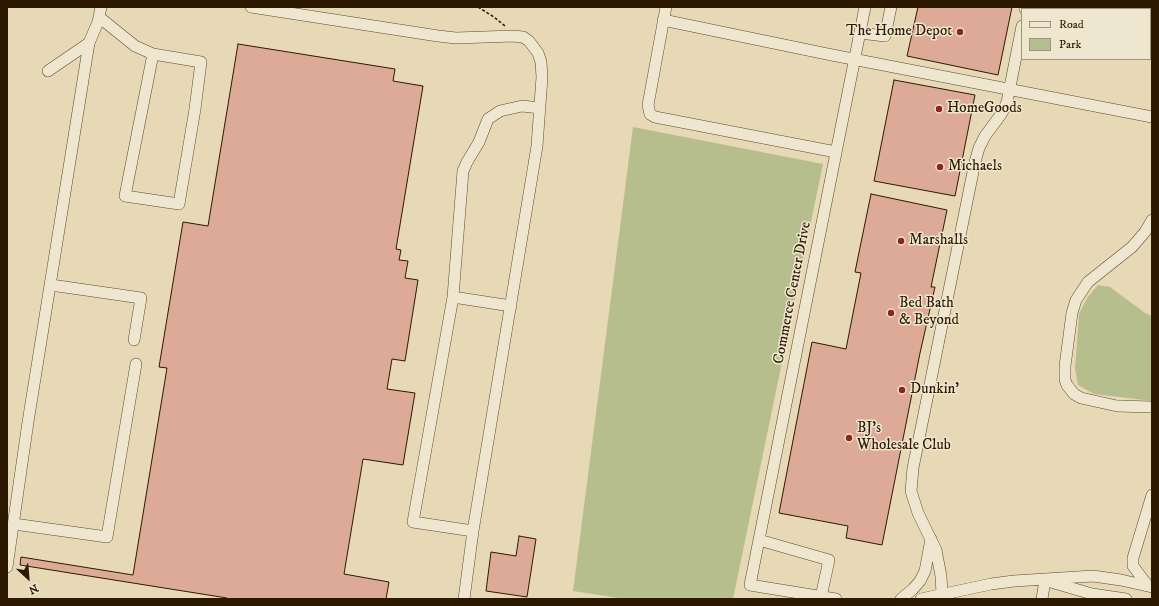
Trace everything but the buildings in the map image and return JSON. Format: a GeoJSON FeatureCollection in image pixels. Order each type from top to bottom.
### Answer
{"type":"FeatureCollection","features":[{"type":"Feature","properties":{"kind":"street"},"geometry":{"type":"LineString","coordinates":[[251,7],[438,36],[472,38],[523,37],[529,41],[538,53],[541,62],[542,77],[537,146],[464,599]]}},
{"type":"Feature","properties":{"kind":"street"},"geometry":{"type":"LineString","coordinates":[[666,7],[648,105],[650,114],[836,152]]}},
{"type":"Feature","properties":{"kind":"street","name":"Commerce Center Drive"},"geometry":{"type":"LineString","coordinates":[[828,598],[750,585],[865,7]]}},
{"type":"Feature","properties":{"kind":"street"},"geometry":{"type":"LineString","coordinates":[[860,33],[886,36],[891,7]]}},
{"type":"Feature","properties":{"kind":"street"},"geometry":{"type":"LineString","coordinates":[[7,567],[28,422],[89,43],[98,22],[100,12]]}},
{"type":"Feature","properties":{"kind":"street"},"geometry":{"type":"LineString","coordinates":[[100,12],[135,46],[153,54],[200,62],[195,109],[179,204],[125,196],[153,54]]}},
{"type":"Feature","properties":{"kind":"street"},"geometry":{"type":"LineString","coordinates":[[663,20],[1152,117]]}},
{"type":"Feature","properties":{"kind":"street"},"geometry":{"type":"LineString","coordinates":[[942,597],[939,563],[931,538],[914,502],[911,482],[975,162],[979,148],[985,136],[1002,113],[1010,90],[1021,31]]}},
{"type":"Feature","properties":{"kind":"street"},"geometry":{"type":"LineString","coordinates":[[48,71],[89,43]]}},
{"type":"Feature","properties":{"kind":"street"},"geometry":{"type":"LineString","coordinates":[[474,531],[413,522],[453,297],[463,171],[479,142],[488,120],[500,111],[522,106],[540,108]]}},
{"type":"Feature","properties":{"kind":"street"},"geometry":{"type":"LineString","coordinates":[[1152,220],[1145,232],[1132,246],[1088,282],[1076,300],[1072,313],[1065,366],[1065,380],[1074,394],[1081,398],[1117,406],[1152,407]]}},
{"type":"Feature","properties":{"kind":"street"},"geometry":{"type":"LineString","coordinates":[[51,285],[141,298],[134,340]]}},
{"type":"Feature","properties":{"kind":"street"},"geometry":{"type":"LineString","coordinates":[[453,297],[511,306]]}},
{"type":"Feature","properties":{"kind":"street"},"geometry":{"type":"LineString","coordinates":[[14,524],[107,537],[136,364]]}},
{"type":"Feature","properties":{"kind":"street"},"geometry":{"type":"LineString","coordinates":[[1150,586],[1133,566],[1133,558],[1145,514],[1152,495]]}},
{"type":"Feature","properties":{"kind":"street"},"geometry":{"type":"LineString","coordinates":[[901,599],[920,581],[924,571],[931,538]]}},
{"type":"Feature","properties":{"kind":"street"},"geometry":{"type":"LineString","coordinates":[[759,540],[829,560],[828,598]]}},
{"type":"Feature","properties":{"kind":"street"},"geometry":{"type":"LineString","coordinates":[[921,599],[942,597],[991,584],[1093,576],[1150,586]]}},
{"type":"Feature","properties":{"kind":"street"},"geometry":{"type":"LineString","coordinates":[[1042,599],[1045,580]]}},
{"type":"Feature","properties":{"kind":"street"},"geometry":{"type":"LineString","coordinates":[[1045,580],[1092,594],[1126,599]]}},
{"type":"Feature","properties":{"kind":"path"},"geometry":{"type":"LineString","coordinates":[[479,7],[502,22],[513,36]]}},
{"type":"Feature","properties":{"kind":"green space"},"geometry":{"type":"Polygon","coordinates":[[[633,127],[823,164],[733,599],[625,599],[573,591],[633,127]]]}},
{"type":"Feature","properties":{"kind":"green space"},"geometry":{"type":"Polygon","coordinates":[[[1098,285],[1110,287],[1145,313],[1152,316],[1152,401],[1094,394],[1078,385],[1075,369],[1079,314],[1087,298],[1098,285]]]}},
{"type":"Feature","properties":{"kind":"place","name":"The Home Depot"},"geometry":{"type":"Point","coordinates":[960,32]}},
{"type":"Feature","properties":{"kind":"place","name":"HomeGoods"},"geometry":{"type":"Point","coordinates":[939,109]}},
{"type":"Feature","properties":{"kind":"place","name":"Michaels"},"geometry":{"type":"Point","coordinates":[940,167]}},
{"type":"Feature","properties":{"kind":"place","name":"Marshalls"},"geometry":{"type":"Point","coordinates":[901,241]}},
{"type":"Feature","properties":{"kind":"place","name":"Bed Bath & Beyond"},"geometry":{"type":"Point","coordinates":[891,313]}},
{"type":"Feature","properties":{"kind":"place","name":"Dunkin'"},"geometry":{"type":"Point","coordinates":[902,390]}},
{"type":"Feature","properties":{"kind":"place","name":"BJ's Wholesale Club"},"geometry":{"type":"Point","coordinates":[849,438]}}]}
